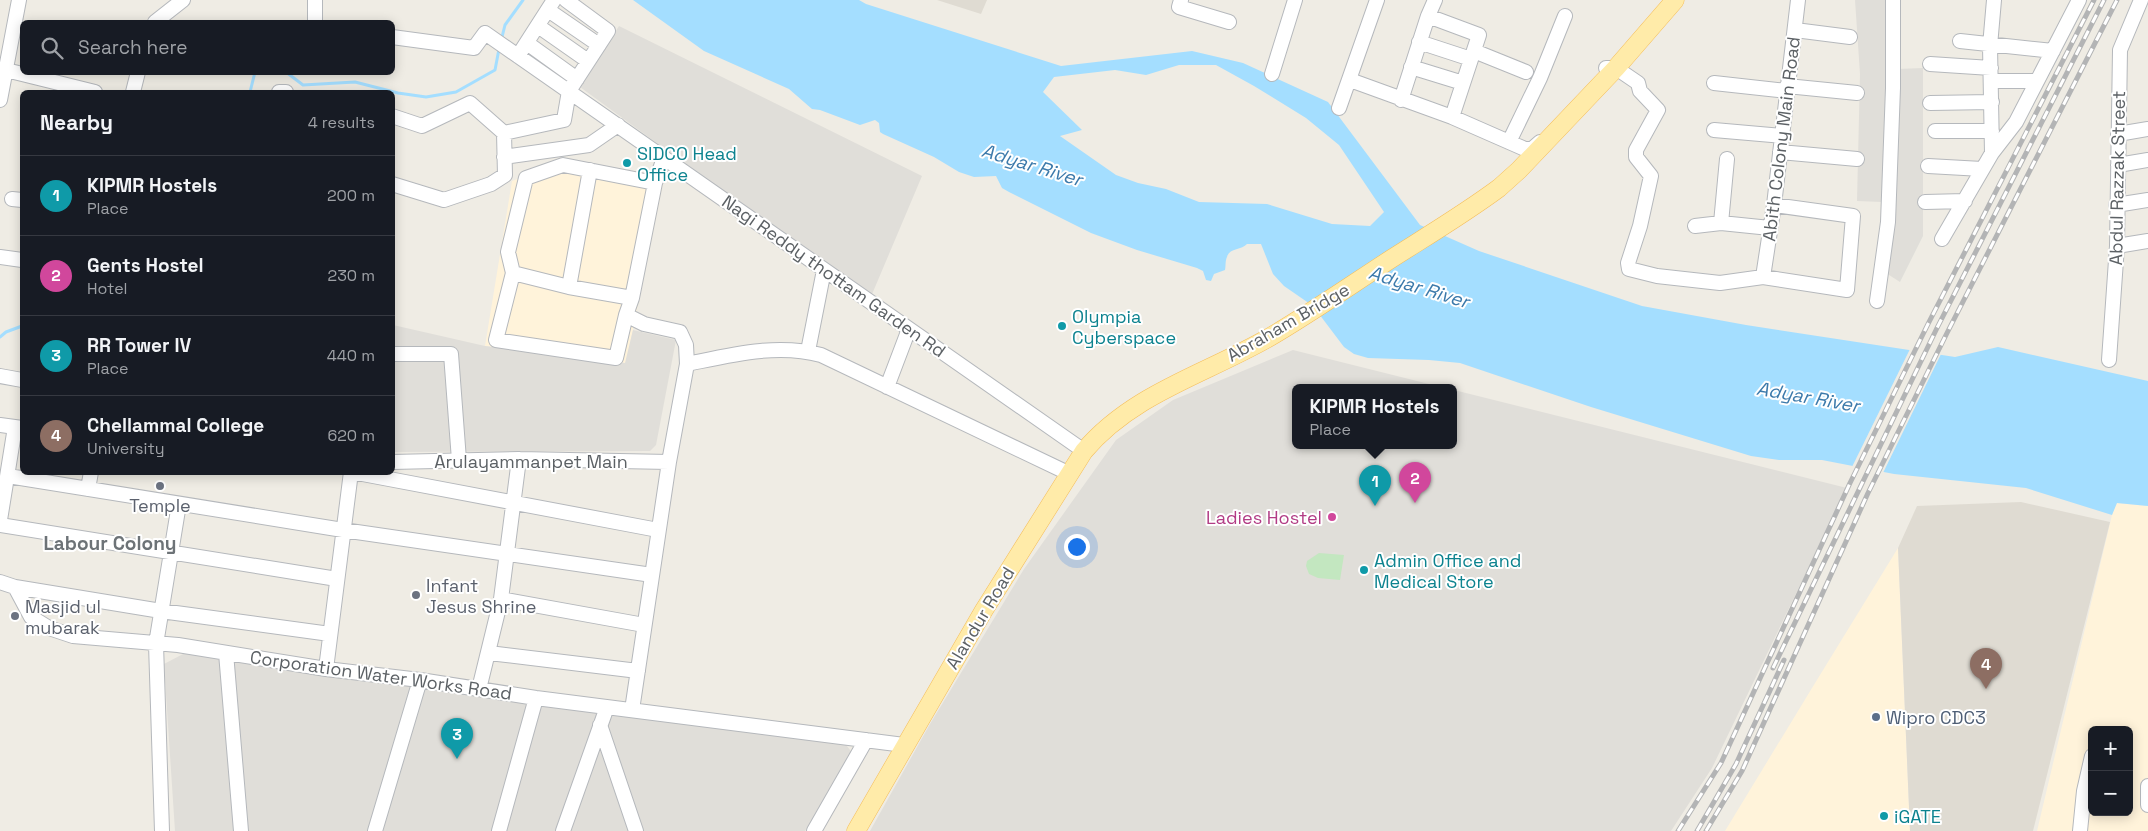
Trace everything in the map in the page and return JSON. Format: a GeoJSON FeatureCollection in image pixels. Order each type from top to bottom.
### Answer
{"type":"FeatureCollection","features":[{"type":"Feature","properties":{"kind":"main road"},"geometry":{"type":"LineString","coordinates":[[1610,73],[1674,0]]}},
{"type":"Feature","properties":{"kind":"main road","name":"Abraham Bridge"},"geometry":{"type":"LineString","coordinates":[[1121,416],[1162,390],[1269,338],[1489,196],[1519,170],[1610,73]]}},
{"type":"Feature","properties":{"kind":"main road","name":"Alandur Road"},"geometry":{"type":"LineString","coordinates":[[856,831],[904,745],[984,610],[1084,452],[1100,434],[1121,416]]}},
{"type":"Feature","properties":{"kind":"street"},"geometry":{"type":"LineString","coordinates":[[0,100],[20,0]]}},
{"type":"Feature","properties":{"kind":"street"},"geometry":{"type":"LineString","coordinates":[[158,20],[183,0]]}},
{"type":"Feature","properties":{"kind":"street"},"geometry":{"type":"LineString","coordinates":[[315,0],[315,20]]}},
{"type":"Feature","properties":{"kind":"street"},"geometry":{"type":"LineString","coordinates":[[504,133],[564,120],[569,91],[608,30],[566,0]]}},
{"type":"Feature","properties":{"kind":"street"},"geometry":{"type":"LineString","coordinates":[[1181,0],[1179,7],[1229,22]]}},
{"type":"Feature","properties":{"kind":"street"},"geometry":{"type":"LineString","coordinates":[[1272,74],[1294,0]]}},
{"type":"Feature","properties":{"kind":"street"},"geometry":{"type":"LineString","coordinates":[[1339,108],[1377,0]]}},
{"type":"Feature","properties":{"kind":"street"},"geometry":{"type":"LineString","coordinates":[[1401,100],[1419,42],[1435,0]]}},
{"type":"Feature","properties":{"kind":"street","name":"Abith Colony Main Road"},"geometry":{"type":"LineString","coordinates":[[1763,277],[1774,205],[1798,0]]}},
{"type":"Feature","properties":{"kind":"street"},"geometry":{"type":"LineString","coordinates":[[1877,301],[1888,222],[1893,88],[1893,0]]}},
{"type":"Feature","properties":{"kind":"street"},"geometry":{"type":"LineString","coordinates":[[1992,154],[1990,46],[1994,0]]}},
{"type":"Feature","properties":{"kind":"street"},"geometry":{"type":"LineString","coordinates":[[1942,239],[1982,169],[2016,122],[2079,0]]}},
{"type":"Feature","properties":{"kind":"street","name":"Abdul Razzak Street"},"geometry":{"type":"LineString","coordinates":[[2109,360],[2117,246],[2116,205],[2120,50],[2141,0]]}},
{"type":"Feature","properties":{"kind":"street"},"geometry":{"type":"LineString","coordinates":[[518,56],[551,5],[598,45]]}},
{"type":"Feature","properties":{"kind":"street"},"geometry":{"type":"LineString","coordinates":[[1428,16],[1479,35],[1452,117]]}},
{"type":"Feature","properties":{"kind":"street"},"geometry":{"type":"LineString","coordinates":[[1508,142],[1540,78],[1565,16]]}},
{"type":"Feature","properties":{"kind":"street"},"geometry":{"type":"LineString","coordinates":[[538,26],[588,61]]}},
{"type":"Feature","properties":{"kind":"street"},"geometry":{"type":"LineString","coordinates":[[1795,30],[1850,37]]}},
{"type":"Feature","properties":{"kind":"street","name":"Nagi Reddy thottam Garden Rd"},"geometry":{"type":"LineString","coordinates":[[395,37],[474,48],[485,33],[1084,452]]}},
{"type":"Feature","properties":{"kind":"street"},"geometry":{"type":"LineString","coordinates":[[1960,41],[1990,46],[2053,51]]}},
{"type":"Feature","properties":{"kind":"street"},"geometry":{"type":"LineString","coordinates":[[1419,42],[1473,55],[1526,72]]}},
{"type":"Feature","properties":{"kind":"street"},"geometry":{"type":"LineString","coordinates":[[526,43],[577,78]]}},
{"type":"Feature","properties":{"kind":"street"},"geometry":{"type":"LineString","coordinates":[[1930,64],[2037,81]]}},
{"type":"Feature","properties":{"kind":"street"},"geometry":{"type":"LineString","coordinates":[[1411,67],[1463,84]]}},
{"type":"Feature","properties":{"kind":"street"},"geometry":{"type":"LineString","coordinates":[[1350,80],[1452,117],[1525,149],[1532,149],[1608,67],[1610,73],[1638,83],[1640,91],[1658,110],[1636,150],[1636,157],[1651,176],[1640,226],[1628,263],[1629,269],[1657,276],[1720,284],[1763,277],[1847,290],[1853,216],[1774,205]]}},
{"type":"Feature","properties":{"kind":"street"},"geometry":{"type":"LineString","coordinates":[[6,70],[20,73]]}},
{"type":"Feature","properties":{"kind":"street"},"geometry":{"type":"LineString","coordinates":[[26,75],[87,90]]}},
{"type":"Feature","properties":{"kind":"street"},"geometry":{"type":"LineString","coordinates":[[134,90],[137,75]]}},
{"type":"Feature","properties":{"kind":"street"},"geometry":{"type":"LineString","coordinates":[[1714,84],[1857,93]]}},
{"type":"Feature","properties":{"kind":"street"},"geometry":{"type":"LineString","coordinates":[[1930,103],[1992,102]]}},
{"type":"Feature","properties":{"kind":"street"},"geometry":{"type":"LineString","coordinates":[[395,117],[422,126],[470,103],[504,133],[505,175],[490,184],[444,200],[395,185]]}},
{"type":"Feature","properties":{"kind":"street"},"geometry":{"type":"LineString","coordinates":[[504,157],[589,145],[618,125]]}},
{"type":"Feature","properties":{"kind":"street"},"geometry":{"type":"LineString","coordinates":[[2118,134],[2148,129]]}},
{"type":"Feature","properties":{"kind":"street"},"geometry":{"type":"LineString","coordinates":[[1714,130],[1782,136]]}},
{"type":"Feature","properties":{"kind":"street"},"geometry":{"type":"LineString","coordinates":[[1935,131],[1992,131]]}},
{"type":"Feature","properties":{"kind":"street"},"geometry":{"type":"LineString","coordinates":[[1780,152],[1857,159]]}},
{"type":"Feature","properties":{"kind":"street"},"geometry":{"type":"LineString","coordinates":[[655,183],[564,165],[526,178],[508,252],[513,274],[496,340],[616,358],[632,298],[655,183],[664,158]]}},
{"type":"Feature","properties":{"kind":"street"},"geometry":{"type":"LineString","coordinates":[[1722,224],[1728,159]]}},
{"type":"Feature","properties":{"kind":"street"},"geometry":{"type":"LineString","coordinates":[[2118,165],[2148,160]]}},
{"type":"Feature","properties":{"kind":"street"},"geometry":{"type":"LineString","coordinates":[[1928,166],[1982,169]]}},
{"type":"Feature","properties":{"kind":"street"},"geometry":{"type":"LineString","coordinates":[[569,287],[590,170]]}},
{"type":"Feature","properties":{"kind":"street"},"geometry":{"type":"LineString","coordinates":[[2116,205],[2148,200]]}},
{"type":"Feature","properties":{"kind":"street"},"geometry":{"type":"LineString","coordinates":[[1925,202],[1965,201]]}},
{"type":"Feature","properties":{"kind":"street"},"geometry":{"type":"LineString","coordinates":[[1696,226],[1722,224],[1770,228]]}},
{"type":"Feature","properties":{"kind":"street"},"geometry":{"type":"LineString","coordinates":[[2117,246],[2148,241]]}},
{"type":"Feature","properties":{"kind":"street"},"geometry":{"type":"LineString","coordinates":[[0,257],[20,260]]}},
{"type":"Feature","properties":{"kind":"street"},"geometry":{"type":"LineString","coordinates":[[808,352],[824,270]]}},
{"type":"Feature","properties":{"kind":"street"},"geometry":{"type":"LineString","coordinates":[[513,274],[569,287],[632,298]]}},
{"type":"Feature","properties":{"kind":"street"},"geometry":{"type":"LineString","coordinates":[[626,315],[644,324],[680,332],[686,345],[687,364],[658,530],[632,710]]}},
{"type":"Feature","properties":{"kind":"street"},"geometry":{"type":"LineString","coordinates":[[887,387],[909,329]]}},
{"type":"Feature","properties":{"kind":"street"},"geometry":{"type":"LineString","coordinates":[[687,364],[752,351],[808,352],[821,355],[1070,474]]}},
{"type":"Feature","properties":{"kind":"street"},"geometry":{"type":"LineString","coordinates":[[395,354],[451,354],[459,460]]}},
{"type":"Feature","properties":{"kind":"street"},"geometry":{"type":"LineString","coordinates":[[0,376],[20,380]]}},
{"type":"Feature","properties":{"kind":"street"},"geometry":{"type":"LineString","coordinates":[[0,425],[19,427],[0,520]]}},
{"type":"Feature","properties":{"kind":"street"},"geometry":{"type":"LineString","coordinates":[[479,689],[501,599],[515,503],[519,459]]}},
{"type":"Feature","properties":{"kind":"street","name":"Arulayammanpet Main"},"geometry":{"type":"LineString","coordinates":[[395,462],[519,459],[669,462]]}},
{"type":"Feature","properties":{"kind":"street"},"geometry":{"type":"LineString","coordinates":[[88,489],[90,475]]}},
{"type":"Feature","properties":{"kind":"street"},"geometry":{"type":"LineString","coordinates":[[326,668],[351,475]]}},
{"type":"Feature","properties":{"kind":"street"},"geometry":{"type":"LineString","coordinates":[[367,475],[658,530]]}},
{"type":"Feature","properties":{"kind":"street"},"geometry":{"type":"LineString","coordinates":[[8,476],[344,530],[652,575]]}},
{"type":"Feature","properties":{"kind":"street"},"geometry":{"type":"LineString","coordinates":[[162,831],[156,644],[178,504]]}},
{"type":"Feature","properties":{"kind":"street"},"geometry":{"type":"LineString","coordinates":[[0,524],[337,579]]}},
{"type":"Feature","properties":{"kind":"street"},"geometry":{"type":"LineString","coordinates":[[0,582],[15,587],[161,611],[330,634]]}},
{"type":"Feature","properties":{"kind":"street","name":"Corporation Water Works Road"},"geometry":{"type":"LineString","coordinates":[[15,587],[31,617],[50,628],[73,636],[226,653],[536,698],[904,745]]}},
{"type":"Feature","properties":{"kind":"street"},"geometry":{"type":"LineString","coordinates":[[501,599],[644,625]]}},
{"type":"Feature","properties":{"kind":"street"},"geometry":{"type":"LineString","coordinates":[[226,653],[241,831]]}},
{"type":"Feature","properties":{"kind":"street"},"geometry":{"type":"LineString","coordinates":[[489,653],[638,671]]}},
{"type":"Feature","properties":{"kind":"street"},"geometry":{"type":"LineString","coordinates":[[375,831],[420,680]]}},
{"type":"Feature","properties":{"kind":"street"},"geometry":{"type":"LineString","coordinates":[[499,831],[536,698]]}},
{"type":"Feature","properties":{"kind":"street"},"geometry":{"type":"LineString","coordinates":[[563,831],[607,707]]}},
{"type":"Feature","properties":{"kind":"street"},"geometry":{"type":"LineString","coordinates":[[600,725],[636,831]]}},
{"type":"Feature","properties":{"kind":"street"},"geometry":{"type":"LineString","coordinates":[[814,831],[866,740]]}},
{"type":"Feature","properties":{"kind":"street"},"geometry":{"type":"LineString","coordinates":[[2080,831],[2084,791],[2089,771]]}},
{"type":"Feature","properties":{"kind":"street"},"geometry":{"type":"LineString","coordinates":[[2148,786],[2148,805]]}},
{"type":"Feature","properties":{"kind":"shaded area"},"geometry":{"type":"Polygon","coordinates":[[[937,0],[987,0],[981,14],[937,0]]]}},
{"type":"Feature","properties":{"kind":"shaded area"},"geometry":{"type":"Polygon","coordinates":[[[1855,0],[1887,0],[1887,124],[1882,202],[1857,201],[1860,74],[1855,0]]]}},
{"type":"Feature","properties":{"kind":"shaded area"},"geometry":{"type":"Polygon","coordinates":[[[619,26],[922,176],[870,299],[580,87],[619,26]]]}},
{"type":"Feature","properties":{"kind":"shaded area"},"geometry":{"type":"Polygon","coordinates":[[[1923,68],[1923,236],[1900,282],[1886,273],[1897,69],[1923,68]]]}},
{"type":"Feature","properties":{"kind":"shaded area"},"geometry":{"type":"Polygon","coordinates":[[[559,163],[664,179],[626,363],[485,346],[512,181],[559,163]]]}},
{"type":"Feature","properties":{"kind":"shaded area"},"geometry":{"type":"Polygon","coordinates":[[[395,325],[485,346],[625,363],[633,330],[676,340],[656,445],[650,451],[395,452],[395,325]]]}},
{"type":"Feature","properties":{"kind":"shaded area"},"geometry":{"type":"Polygon","coordinates":[[[1293,350],[1429,384],[1292,384],[1292,449],[1457,449],[1457,391],[1847,488],[1712,768],[1671,831],[870,831],[930,724],[1024,569],[1116,440],[1173,400],[1293,350]]]}},
{"type":"Feature","properties":{"kind":"shaded area"},"geometry":{"type":"Polygon","coordinates":[[[2021,502],[2110,522],[2033,831],[1910,831],[1898,548],[1917,506],[2021,502]]]}},
{"type":"Feature","properties":{"kind":"shaded area"},"geometry":{"type":"Polygon","coordinates":[[[2116,503],[2148,506],[2148,831],[2037,831],[2116,503]]]}},
{"type":"Feature","properties":{"kind":"shaded area"},"geometry":{"type":"Polygon","coordinates":[[[1898,548],[1910,831],[1725,831],[1812,688],[1898,548]]]}},
{"type":"Feature","properties":{"kind":"shaded area"},"geometry":{"type":"Polygon","coordinates":[[[185,653],[844,742],[853,754],[805,831],[175,831],[164,664],[185,653]]]}},
{"type":"Feature","properties":{"kind":"green space"},"geometry":{"type":"Polygon","coordinates":[[[1319,553],[1344,555],[1340,580],[1318,578],[1309,574],[1306,566],[1307,561],[1319,553]]]}},
{"type":"Feature","properties":{"kind":"water","name":"Adyar River"},"geometry":{"type":"Polygon","coordinates":[[[633,0],[859,0],[866,4],[1061,66],[1192,51],[1243,63],[1328,102],[1420,225],[1479,251],[1642,306],[1746,325],[1955,357],[1998,347],[2148,381],[2148,506],[2117,503],[2112,515],[2026,488],[1894,474],[1822,460],[1779,460],[1751,456],[1591,407],[1460,363],[1368,358],[1354,354],[1344,347],[1313,306],[1284,286],[1273,274],[1261,244],[1247,244],[1230,252],[1226,259],[1225,270],[1214,274],[1211,281],[1206,280],[1203,271],[1197,268],[1137,250],[1091,233],[1002,188],[996,176],[974,177],[959,172],[934,157],[883,134],[880,132],[879,123],[875,120],[860,125],[820,110],[812,109],[789,89],[704,51],[633,0]],[[1179,65],[1146,75],[1115,70],[1054,77],[1043,92],[1082,130],[1060,136],[1116,175],[1138,183],[1166,189],[1199,202],[1267,204],[1332,224],[1370,226],[1384,212],[1339,145],[1306,118],[1216,65],[1179,65]]]}},
{"type":"Feature","properties":{"kind":"pier"},"geometry":{"type":"Polygon","coordinates":[[[1911,347],[1942,352],[1882,475],[1851,469],[1911,347]]]}},
{"type":"Feature","properties":{"kind":"waterway"},"geometry":{"type":"LineString","coordinates":[[501,41],[505,25],[523,0]]}},
{"type":"Feature","properties":{"kind":"waterway"},"geometry":{"type":"LineString","coordinates":[[395,92],[426,97],[456,92],[495,70],[499,49]]}},
{"type":"Feature","properties":{"kind":"waterway"},"geometry":{"type":"LineString","coordinates":[[250,90],[254,75]]}},
{"type":"Feature","properties":{"kind":"waterway"},"geometry":{"type":"LineString","coordinates":[[290,75],[303,85],[355,82],[386,90]]}},
{"type":"Feature","properties":{"kind":"waterway"},"geometry":{"type":"LineString","coordinates":[[0,337],[6,332],[20,327]]}},
{"type":"Feature","properties":{"kind":"railway"},"geometry":{"type":"LineString","coordinates":[[1678,831],[1721,763],[1850,483],[1928,324],[2094,0]]}},
{"type":"Feature","properties":{"kind":"railway"},"geometry":{"type":"LineString","coordinates":[[1773,668],[1937,328],[2104,0]]}},
{"type":"Feature","properties":{"kind":"railway"},"geometry":{"type":"LineString","coordinates":[[1706,831],[1742,771],[1868,493],[1947,333],[2117,0]]}},
{"type":"Feature","properties":{"kind":"railway"},"geometry":{"type":"LineString","coordinates":[[1697,831],[1736,764],[1784,660]]}},
{"type":"Feature","properties":{"kind":"place","name":"SIDCO Head Office"},"geometry":{"type":"Point","coordinates":[627,163]}},
{"type":"Feature","properties":{"kind":"place","name":"Olympia Cyberspace"},"geometry":{"type":"Point","coordinates":[1062,326]}},
{"type":"Feature","properties":{"kind":"place","name":"Temple"},"geometry":{"type":"Point","coordinates":[160,486]}},
{"type":"Feature","properties":{"kind":"place","name":"Gents Hostel"},"geometry":{"type":"Point","coordinates":[1415,503]}},
{"type":"Feature","properties":{"kind":"place","name":"KIPMR Hostels"},"geometry":{"type":"Point","coordinates":[1375,506]}},
{"type":"Feature","properties":{"kind":"place","name":"Ladies Hostel"},"geometry":{"type":"Point","coordinates":[1332,517]}},
{"type":"Feature","properties":{"kind":"place","name":"Admin Office and Medical Store"},"geometry":{"type":"Point","coordinates":[1364,570]}},
{"type":"Feature","properties":{"kind":"place","name":"Infant Jesus Shrine"},"geometry":{"type":"Point","coordinates":[416,595]}},
{"type":"Feature","properties":{"kind":"place","name":"Masjid ul mubarak"},"geometry":{"type":"Point","coordinates":[15,616]}},
{"type":"Feature","properties":{"kind":"place","name":"Chellammal College"},"geometry":{"type":"Point","coordinates":[1986,689]}},
{"type":"Feature","properties":{"kind":"place","name":"Wipro CDC3"},"geometry":{"type":"Point","coordinates":[1876,717]}},
{"type":"Feature","properties":{"kind":"place","name":"RR Tower IV"},"geometry":{"type":"Point","coordinates":[457,759]}},
{"type":"Feature","properties":{"kind":"place","name":"iGATE"},"geometry":{"type":"Point","coordinates":[1884,816]}},
{"type":"Feature","properties":{"kind":"district","name":"Labour Colony"},"geometry":{"type":"Point","coordinates":[110,543]}}]}
